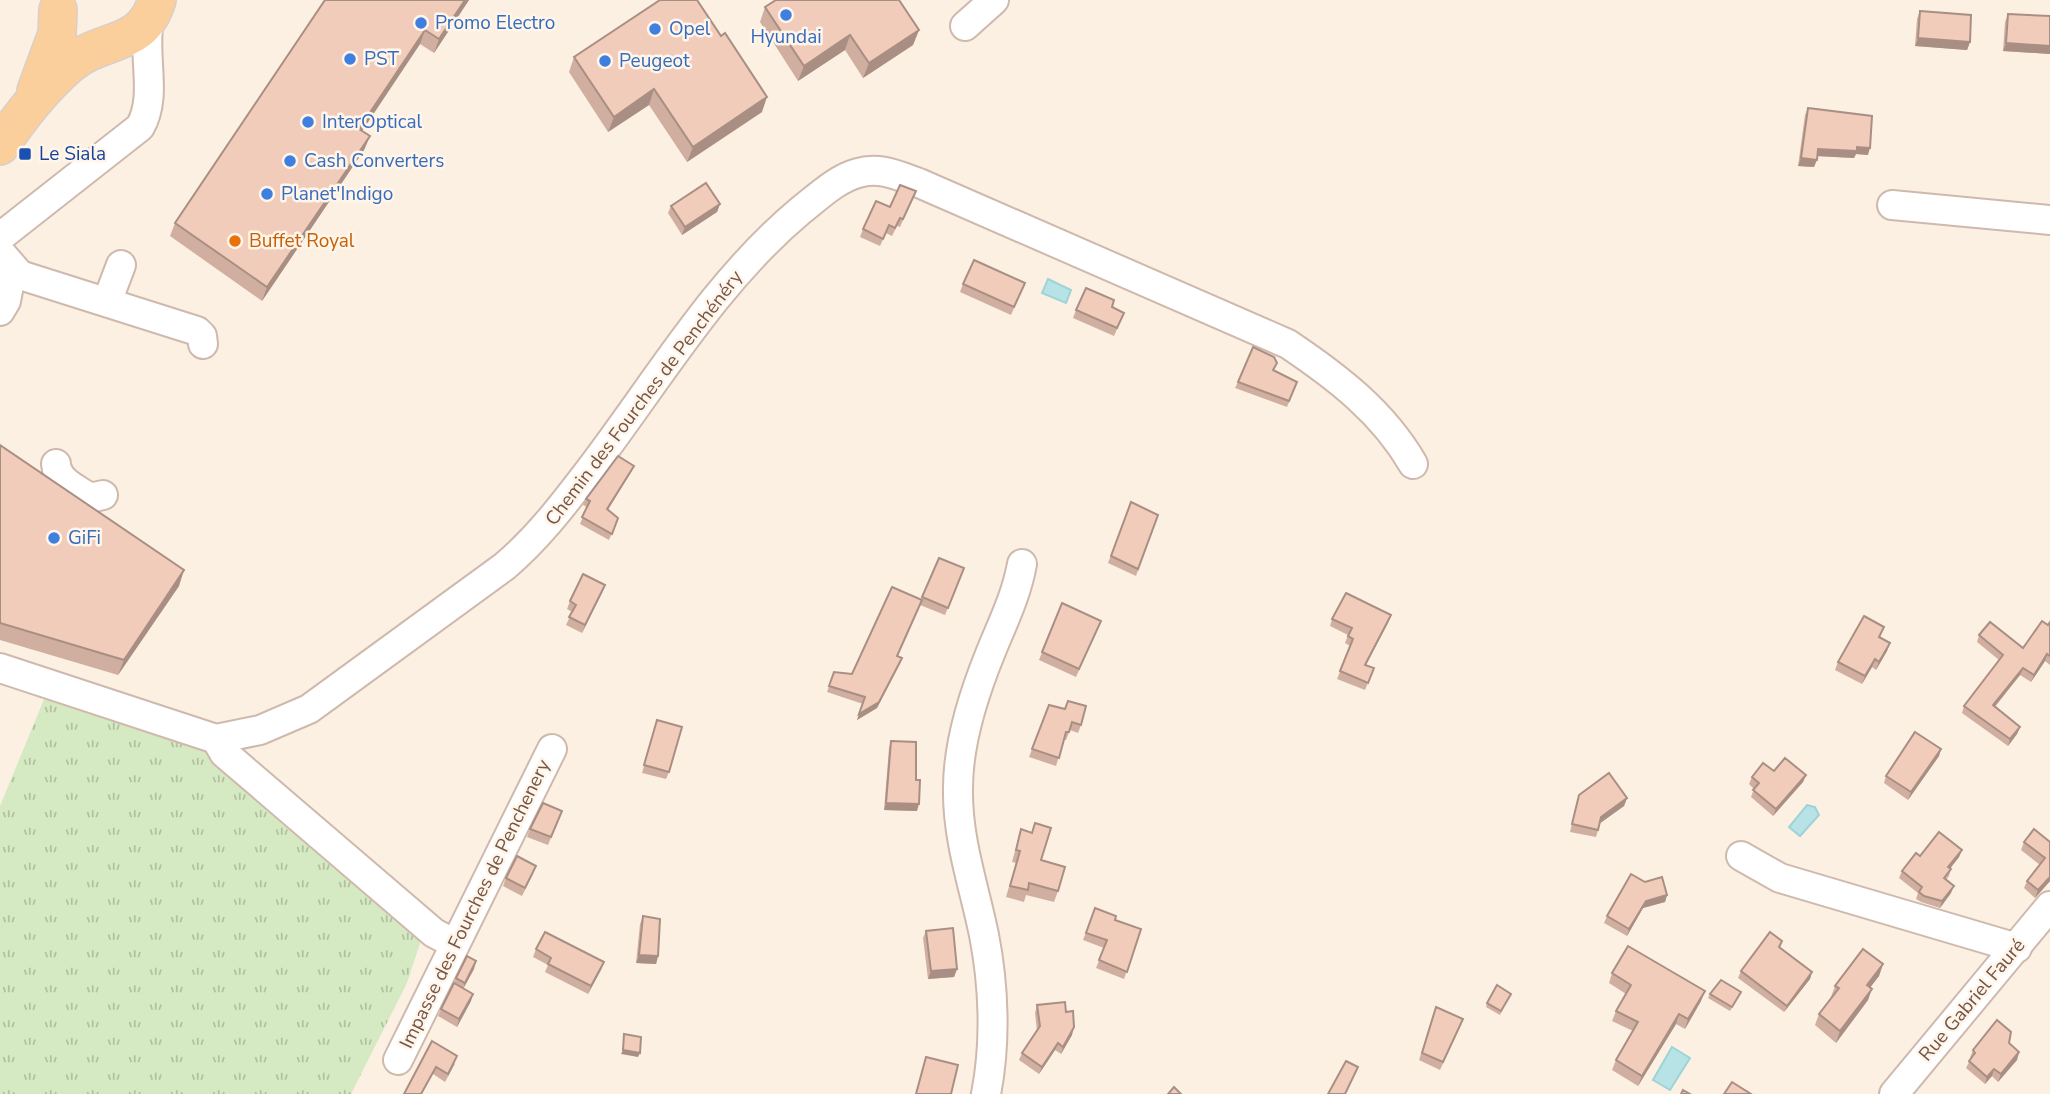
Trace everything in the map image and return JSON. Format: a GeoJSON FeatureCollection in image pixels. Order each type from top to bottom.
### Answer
{"type":"FeatureCollection","features":[{"type":"Feature","properties":{"kind":"main road"},"geometry":{"type":"LineString","coordinates":[[56,5],[77,34],[108,43]]}},
{"type":"Feature","properties":{"kind":"main road"},"geometry":{"type":"LineString","coordinates":[[33,99],[57,34],[56,5]]}},
{"type":"Feature","properties":{"kind":"main road"},"geometry":{"type":"LineString","coordinates":[[0,146],[33,99],[85,52],[130,37],[157,9]]}},
{"type":"Feature","properties":{"kind":"street"},"geometry":{"type":"LineString","coordinates":[[965,26],[994,0]]}},
{"type":"Feature","properties":{"kind":"street"},"geometry":{"type":"LineString","coordinates":[[0,237],[141,127],[150,103],[145,58],[157,9]]}},
{"type":"Feature","properties":{"kind":"street"},"geometry":{"type":"LineString","coordinates":[[108,43],[148,89]]}},
{"type":"Feature","properties":{"kind":"street","name":"Chemin des Fourches de Penchénéry"},"geometry":{"type":"LineString","coordinates":[[0,668],[216,738],[260,730],[309,709],[516,557],[553,519],[727,284],[789,220],[824,191],[856,173],[883,171],[919,183],[1288,344],[1325,368],[1387,424],[1413,464]]}},
{"type":"Feature","properties":{"kind":"street"},"geometry":{"type":"LineString","coordinates":[[1892,205],[2050,220]]}},
{"type":"Feature","properties":{"kind":"street"},"geometry":{"type":"LineString","coordinates":[[94,302],[121,265]]}},
{"type":"Feature","properties":{"kind":"street"},"geometry":{"type":"LineString","coordinates":[[0,311],[20,273],[149,322],[197,331],[202,336],[203,344]]}},
{"type":"Feature","properties":{"kind":"street"},"geometry":{"type":"LineString","coordinates":[[56,464],[57,472],[62,478],[90,498],[103,495]]}},
{"type":"Feature","properties":{"kind":"street"},"geometry":{"type":"LineString","coordinates":[[986,1094],[990,1070],[992,1010],[985,938],[961,837],[958,768],[976,693],[1009,611],[1022,564]]}},
{"type":"Feature","properties":{"kind":"street"},"geometry":{"type":"LineString","coordinates":[[216,738],[224,753],[434,933],[455,944]]}},
{"type":"Feature","properties":{"kind":"street","name":"Impasse des Fourches de Penchenery"},"geometry":{"type":"LineString","coordinates":[[398,1060],[552,749]]}},
{"type":"Feature","properties":{"kind":"street"},"geometry":{"type":"LineString","coordinates":[[1741,856],[1780,878],[2017,948]]}},
{"type":"Feature","properties":{"kind":"street","name":"Rue Gabriel Fauré"},"geometry":{"type":"LineString","coordinates":[[1894,1094],[2050,906]]}},
{"type":"Feature","properties":{"kind":"green space"},"geometry":{"type":"Polygon","coordinates":[[[47,692],[204,745],[423,934],[407,983],[351,1094],[0,1094],[0,806],[47,692]]]}},
{"type":"Feature","properties":{"kind":"water"},"geometry":{"type":"Polygon","coordinates":[[[1048,279],[1071,290],[1066,303],[1042,293],[1048,279]]]}},
{"type":"Feature","properties":{"kind":"water"},"geometry":{"type":"Polygon","coordinates":[[[1807,805],[1815,807],[1819,815],[1800,836],[1789,827],[1807,805]]]}},
{"type":"Feature","properties":{"kind":"water"},"geometry":{"type":"Polygon","coordinates":[[[1672,1047],[1690,1058],[1670,1090],[1653,1080],[1672,1047]]]}},
{"type":"Feature","properties":{"kind":"building"},"geometry":{"type":"Polygon","coordinates":[[[325,0],[465,0],[439,39],[425,30],[359,129],[370,136],[267,287],[175,223],[325,0]]]}},
{"type":"Feature","properties":{"kind":"building"},"geometry":{"type":"Polygon","coordinates":[[[660,0],[697,0],[721,36],[725,33],[767,97],[693,147],[654,89],[614,117],[574,57],[660,0]]]}},
{"type":"Feature","properties":{"kind":"building"},"geometry":{"type":"Polygon","coordinates":[[[776,0],[899,0],[919,30],[869,63],[850,35],[804,66],[765,7],[776,0]]]}},
{"type":"Feature","properties":{"kind":"building"},"geometry":{"type":"Polygon","coordinates":[[[1920,11],[1971,15],[1970,42],[1918,38],[1920,11]]]}},
{"type":"Feature","properties":{"kind":"building"},"geometry":{"type":"Polygon","coordinates":[[[2008,14],[2050,16],[2050,46],[2006,43],[2008,14]]]}},
{"type":"Feature","properties":{"kind":"building"},"geometry":{"type":"Polygon","coordinates":[[[1808,108],[1872,116],[1870,148],[1857,147],[1857,151],[1818,149],[1817,160],[1801,158],[1808,108]]]}},
{"type":"Feature","properties":{"kind":"building"},"geometry":{"type":"Polygon","coordinates":[[[706,183],[720,204],[685,227],[671,206],[706,183]]]}},
{"type":"Feature","properties":{"kind":"building"},"geometry":{"type":"Polygon","coordinates":[[[900,185],[916,191],[903,219],[900,218],[895,228],[889,225],[883,239],[863,229],[876,201],[890,207],[900,185]]]}},
{"type":"Feature","properties":{"kind":"building"},"geometry":{"type":"Polygon","coordinates":[[[974,260],[1025,283],[1014,307],[963,284],[974,260]]]}},
{"type":"Feature","properties":{"kind":"building"},"geometry":{"type":"Polygon","coordinates":[[[1086,288],[1114,300],[1112,307],[1124,313],[1117,328],[1076,310],[1086,288]]]}},
{"type":"Feature","properties":{"kind":"building"},"geometry":{"type":"Polygon","coordinates":[[[1253,347],[1274,357],[1277,363],[1273,370],[1297,382],[1289,401],[1238,382],[1253,347]]]}},
{"type":"Feature","properties":{"kind":"building","name":"GiFi"},"geometry":{"type":"Polygon","coordinates":[[[0,445],[184,570],[124,660],[0,623],[0,445]]]}},
{"type":"Feature","properties":{"kind":"building"},"geometry":{"type":"Polygon","coordinates":[[[618,456],[634,466],[607,509],[618,518],[612,534],[582,517],[590,501],[586,499],[618,456]]]}},
{"type":"Feature","properties":{"kind":"building"},"geometry":{"type":"Polygon","coordinates":[[[1131,502],[1158,515],[1138,569],[1111,556],[1131,502]]]}},
{"type":"Feature","properties":{"kind":"building"},"geometry":{"type":"Polygon","coordinates":[[[939,558],[964,568],[948,608],[922,597],[939,558]]]}},
{"type":"Feature","properties":{"kind":"building"},"geometry":{"type":"Polygon","coordinates":[[[583,574],[605,585],[585,625],[569,617],[576,605],[570,601],[583,574]]]}},
{"type":"Feature","properties":{"kind":"building"},"geometry":{"type":"Polygon","coordinates":[[[892,587],[922,600],[897,656],[902,658],[879,702],[859,714],[865,697],[829,686],[834,672],[852,674],[892,587]]]}},
{"type":"Feature","properties":{"kind":"building"},"geometry":{"type":"Polygon","coordinates":[[[1346,593],[1391,615],[1365,665],[1374,668],[1368,683],[1340,671],[1353,639],[1348,636],[1352,628],[1332,619],[1346,593]]]}},
{"type":"Feature","properties":{"kind":"building"},"geometry":{"type":"Polygon","coordinates":[[[1062,603],[1101,621],[1079,669],[1042,652],[1062,603]]]}},
{"type":"Feature","properties":{"kind":"building"},"geometry":{"type":"Polygon","coordinates":[[[1864,616],[1884,627],[1879,637],[1890,643],[1879,662],[1875,659],[1865,676],[1838,662],[1864,616]]]}},
{"type":"Feature","properties":{"kind":"building"},"geometry":{"type":"Polygon","coordinates":[[[2042,621],[2048,625],[2050,622],[2050,656],[2047,654],[2034,675],[2023,668],[1993,705],[2020,727],[2010,739],[1964,706],[2003,655],[1979,635],[1990,622],[2023,648],[2042,621]]]}},
{"type":"Feature","properties":{"kind":"building"},"geometry":{"type":"Polygon","coordinates":[[[1068,701],[1086,706],[1081,725],[1072,722],[1069,732],[1066,732],[1059,758],[1032,749],[1049,705],[1065,709],[1068,701]]]}},
{"type":"Feature","properties":{"kind":"building"},"geometry":{"type":"Polygon","coordinates":[[[657,720],[682,727],[669,772],[644,765],[657,720]]]}},
{"type":"Feature","properties":{"kind":"building"},"geometry":{"type":"Polygon","coordinates":[[[1915,732],[1941,749],[1911,792],[1886,776],[1915,732]]]}},
{"type":"Feature","properties":{"kind":"building"},"geometry":{"type":"Polygon","coordinates":[[[891,741],[916,742],[916,780],[920,780],[919,804],[886,803],[891,741]]]}},
{"type":"Feature","properties":{"kind":"building"},"geometry":{"type":"Polygon","coordinates":[[[1785,758],[1806,775],[1776,809],[1753,790],[1759,783],[1752,777],[1763,763],[1774,771],[1785,758]]]}},
{"type":"Feature","properties":{"kind":"building"},"geometry":{"type":"Polygon","coordinates":[[[1609,773],[1627,798],[1601,817],[1598,830],[1572,824],[1579,795],[1609,773]]]}},
{"type":"Feature","properties":{"kind":"building"},"geometry":{"type":"Polygon","coordinates":[[[543,803],[562,811],[551,837],[530,829],[543,803]]]}},
{"type":"Feature","properties":{"kind":"building"},"geometry":{"type":"Polygon","coordinates":[[[1035,823],[1051,828],[1041,860],[1065,867],[1058,891],[1029,883],[1028,890],[1010,886],[1020,851],[1016,850],[1021,829],[1032,833],[1035,823]]]}},
{"type":"Feature","properties":{"kind":"building"},"geometry":{"type":"Polygon","coordinates":[[[2034,829],[2050,842],[2050,877],[2038,890],[2027,881],[2045,858],[2024,842],[2034,829]]]}},
{"type":"Feature","properties":{"kind":"building"},"geometry":{"type":"Polygon","coordinates":[[[1939,832],[1962,850],[1948,867],[1951,869],[1944,878],[1954,886],[1942,901],[1924,896],[1919,892],[1922,887],[1902,871],[1916,853],[1920,856],[1939,832]]]}},
{"type":"Feature","properties":{"kind":"building"},"geometry":{"type":"Polygon","coordinates":[[[517,856],[536,866],[525,888],[506,878],[517,856]]]}},
{"type":"Feature","properties":{"kind":"building"},"geometry":{"type":"Polygon","coordinates":[[[1631,874],[1645,882],[1662,877],[1667,895],[1646,901],[1629,929],[1607,916],[1631,874]]]}},
{"type":"Feature","properties":{"kind":"building"},"geometry":{"type":"Polygon","coordinates":[[[1095,908],[1116,916],[1115,920],[1141,929],[1127,972],[1099,960],[1107,940],[1086,933],[1095,908]]]}},
{"type":"Feature","properties":{"kind":"building"},"geometry":{"type":"Polygon","coordinates":[[[643,916],[660,919],[658,956],[639,955],[643,916]]]}},
{"type":"Feature","properties":{"kind":"building"},"geometry":{"type":"Polygon","coordinates":[[[953,928],[957,969],[931,971],[926,931],[953,928]]]}},
{"type":"Feature","properties":{"kind":"building"},"geometry":{"type":"Polygon","coordinates":[[[545,932],[604,962],[591,986],[548,964],[551,958],[536,949],[545,932]]]}},
{"type":"Feature","properties":{"kind":"building"},"geometry":{"type":"Polygon","coordinates":[[[1770,932],[1782,941],[1779,947],[1812,972],[1787,1006],[1741,971],[1770,932]]]}},
{"type":"Feature","properties":{"kind":"building"},"geometry":{"type":"Polygon","coordinates":[[[1628,946],[1705,991],[1688,1019],[1679,1014],[1642,1076],[1616,1060],[1638,1022],[1616,1011],[1631,985],[1612,973],[1628,946]]]}},
{"type":"Feature","properties":{"kind":"building"},"geometry":{"type":"Polygon","coordinates":[[[1863,949],[1883,964],[1867,985],[1872,989],[1840,1031],[1819,1014],[1839,988],[1835,986],[1863,949]]]}},
{"type":"Feature","properties":{"kind":"building"},"geometry":{"type":"Polygon","coordinates":[[[467,956],[476,961],[465,983],[456,978],[467,956]]]}},
{"type":"Feature","properties":{"kind":"building"},"geometry":{"type":"Polygon","coordinates":[[[1721,980],[1741,992],[1732,1007],[1710,994],[1721,980]]]}},
{"type":"Feature","properties":{"kind":"building"},"geometry":{"type":"Polygon","coordinates":[[[454,983],[473,994],[459,1019],[441,1009],[454,983]]]}},
{"type":"Feature","properties":{"kind":"building"},"geometry":{"type":"Polygon","coordinates":[[[1497,985],[1511,994],[1501,1011],[1487,1003],[1497,985]]]}},
{"type":"Feature","properties":{"kind":"building"},"geometry":{"type":"Polygon","coordinates":[[[1065,1002],[1066,1012],[1073,1011],[1074,1027],[1063,1047],[1058,1043],[1042,1067],[1022,1053],[1040,1026],[1037,1005],[1065,1002]]]}},
{"type":"Feature","properties":{"kind":"building"},"geometry":{"type":"Polygon","coordinates":[[[1436,1007],[1463,1019],[1443,1062],[1422,1053],[1436,1007]]]}},
{"type":"Feature","properties":{"kind":"building"},"geometry":{"type":"Polygon","coordinates":[[[1997,1020],[2011,1032],[2009,1043],[2019,1052],[2001,1074],[1994,1069],[1987,1077],[1969,1061],[1975,1053],[1973,1050],[1997,1020]]]}},
{"type":"Feature","properties":{"kind":"building"},"geometry":{"type":"Polygon","coordinates":[[[624,1034],[641,1037],[640,1053],[623,1050],[624,1034]]]}},
{"type":"Feature","properties":{"kind":"building"},"geometry":{"type":"Polygon","coordinates":[[[432,1041],[457,1056],[448,1074],[436,1067],[421,1094],[404,1094],[432,1041]]]}},
{"type":"Feature","properties":{"kind":"building"},"geometry":{"type":"Polygon","coordinates":[[[926,1057],[958,1065],[951,1094],[916,1094],[926,1057]]]}},
{"type":"Feature","properties":{"kind":"building"},"geometry":{"type":"Polygon","coordinates":[[[1346,1061],[1358,1067],[1345,1094],[1328,1094],[1346,1061]]]}},
{"type":"Feature","properties":{"kind":"building"},"geometry":{"type":"Polygon","coordinates":[[[1732,1082],[1751,1094],[1724,1094],[1732,1082]]]}},
{"type":"Feature","properties":{"kind":"building"},"geometry":{"type":"Polygon","coordinates":[[[1174,1087],[1181,1094],[1168,1094],[1174,1087]]]}},
{"type":"Feature","properties":{"kind":"place","name":"Hyundai"},"geometry":{"type":"Point","coordinates":[786,15]}},
{"type":"Feature","properties":{"kind":"place","name":"Promo Electro"},"geometry":{"type":"Point","coordinates":[421,23]}},
{"type":"Feature","properties":{"kind":"place","name":"Opel"},"geometry":{"type":"Point","coordinates":[655,29]}},
{"type":"Feature","properties":{"kind":"place","name":"PST"},"geometry":{"type":"Point","coordinates":[350,59]}},
{"type":"Feature","properties":{"kind":"place","name":"Peugeot"},"geometry":{"type":"Point","coordinates":[605,61]}},
{"type":"Feature","properties":{"kind":"place","name":"InterOptical"},"geometry":{"type":"Point","coordinates":[308,122]}},
{"type":"Feature","properties":{"kind":"place","name":"Le Siala"},"geometry":{"type":"Point","coordinates":[25,154]}},
{"type":"Feature","properties":{"kind":"place","name":"Cash Converters"},"geometry":{"type":"Point","coordinates":[290,161]}},
{"type":"Feature","properties":{"kind":"place","name":"Planet'Indigo"},"geometry":{"type":"Point","coordinates":[267,194]}},
{"type":"Feature","properties":{"kind":"place","name":"Buffet Royal"},"geometry":{"type":"Point","coordinates":[235,241]}},
{"type":"Feature","properties":{"kind":"place","name":"GiFi"},"geometry":{"type":"Point","coordinates":[54,538]}}]}
